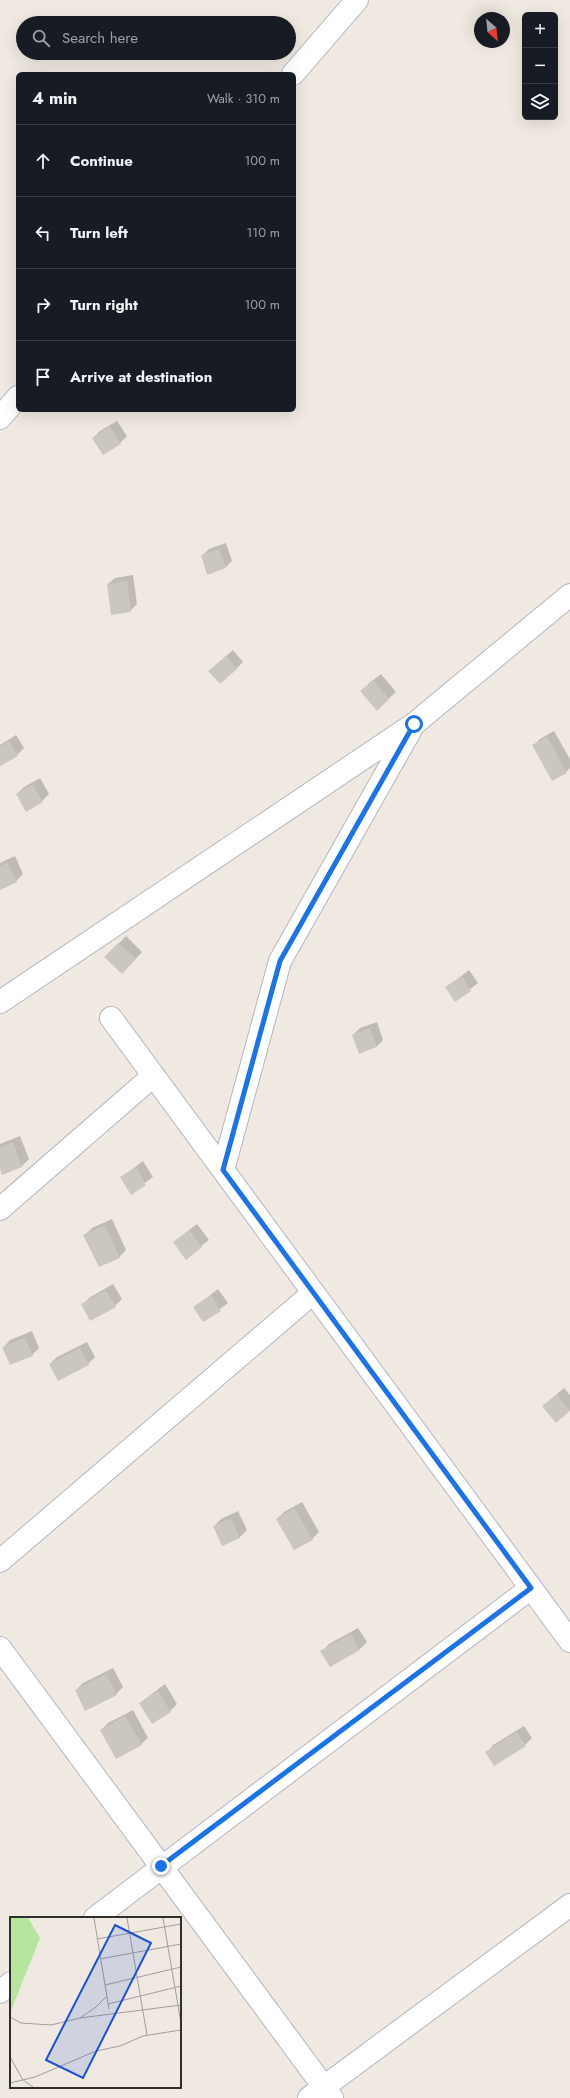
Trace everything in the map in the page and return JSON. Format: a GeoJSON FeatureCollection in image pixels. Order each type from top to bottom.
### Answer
{"type":"FeatureCollection","features":[{"type":"Feature","properties":{"kind":"street"},"geometry":{"type":"LineString","coordinates":[[295,72],[357,0]]}},
{"type":"Feature","properties":{"kind":"street"},"geometry":{"type":"LineString","coordinates":[[0,418],[16,399]]}},
{"type":"Feature","properties":{"kind":"street"},"geometry":{"type":"LineString","coordinates":[[0,1002],[414,724],[570,595]]}},
{"type":"Feature","properties":{"kind":"street"},"geometry":{"type":"LineString","coordinates":[[223,1170],[280,961],[414,724]]}},
{"type":"Feature","properties":{"kind":"street"},"geometry":{"type":"LineString","coordinates":[[111,1018],[570,1641]]}},
{"type":"Feature","properties":{"kind":"street"},"geometry":{"type":"LineString","coordinates":[[0,1209],[154,1076]]}},
{"type":"Feature","properties":{"kind":"street"},"geometry":{"type":"LineString","coordinates":[[0,1560],[314,1293]]}},
{"type":"Feature","properties":{"kind":"street"},"geometry":{"type":"LineString","coordinates":[[95,1917],[531,1588]]}},
{"type":"Feature","properties":{"kind":"street"},"geometry":{"type":"LineString","coordinates":[[0,1648],[161,1866],[321,2094],[570,1905]]}},
{"type":"Feature","properties":{"kind":"street"},"geometry":{"type":"LineString","coordinates":[[0,1992],[10,1984]]}},
{"type":"Feature","properties":{"kind":"building"},"geometry":{"type":"Polygon","coordinates":[[[110,427],[121,444],[103,455],[92,438],[110,427]]]}},
{"type":"Feature","properties":{"kind":"building"},"geometry":{"type":"Polygon","coordinates":[[[219,549],[226,568],[207,575],[201,555],[219,549]]]}},
{"type":"Feature","properties":{"kind":"building"},"geometry":{"type":"Polygon","coordinates":[[[127,581],[131,612],[111,615],[107,584],[127,581]]]}},
{"type":"Feature","properties":{"kind":"building"},"geometry":{"type":"Polygon","coordinates":[[[226,656],[237,669],[220,684],[208,671],[226,656]]]}},
{"type":"Feature","properties":{"kind":"building"},"geometry":{"type":"Polygon","coordinates":[[[373,680],[389,699],[377,711],[360,691],[373,680]]]}},
{"type":"Feature","properties":{"kind":"building"},"geometry":{"type":"Polygon","coordinates":[[[547,737],[567,773],[552,781],[532,745],[547,737]]]}},
{"type":"Feature","properties":{"kind":"building"},"geometry":{"type":"Polygon","coordinates":[[[9,741],[18,756],[0,766],[0,747],[9,741]]]}},
{"type":"Feature","properties":{"kind":"building"},"geometry":{"type":"Polygon","coordinates":[[[33,785],[43,802],[26,812],[16,794],[33,785]]]}},
{"type":"Feature","properties":{"kind":"building"},"geometry":{"type":"Polygon","coordinates":[[[7,862],[17,882],[0,890],[0,866],[7,862]]]}},
{"type":"Feature","properties":{"kind":"building"},"geometry":{"type":"Polygon","coordinates":[[[118,943],[136,959],[122,974],[104,957],[118,943]]]}},
{"type":"Feature","properties":{"kind":"building"},"geometry":{"type":"Polygon","coordinates":[[[462,976],[471,991],[455,1002],[445,987],[462,976]]]}},
{"type":"Feature","properties":{"kind":"building"},"geometry":{"type":"Polygon","coordinates":[[[370,1028],[377,1047],[359,1054],[352,1035],[370,1028]]]}},
{"type":"Feature","properties":{"kind":"building"},"geometry":{"type":"Polygon","coordinates":[[[13,1142],[22,1167],[2,1175],[0,1168],[0,1147],[13,1142]]]}},
{"type":"Feature","properties":{"kind":"building"},"geometry":{"type":"Polygon","coordinates":[[[136,1167],[146,1185],[131,1195],[120,1177],[136,1167]]]}},
{"type":"Feature","properties":{"kind":"building"},"geometry":{"type":"Polygon","coordinates":[[[105,1225],[120,1258],[99,1267],[83,1235],[105,1225]]]}},
{"type":"Feature","properties":{"kind":"building"},"geometry":{"type":"Polygon","coordinates":[[[189,1230],[202,1247],[186,1260],[173,1242],[189,1230]]]}},
{"type":"Feature","properties":{"kind":"building"},"geometry":{"type":"Polygon","coordinates":[[[106,1290],[116,1307],[90,1321],[81,1304],[106,1290]]]}},
{"type":"Feature","properties":{"kind":"building"},"geometry":{"type":"Polygon","coordinates":[[[211,1295],[221,1311],[203,1322],[193,1307],[211,1295]]]}},
{"type":"Feature","properties":{"kind":"building"},"geometry":{"type":"Polygon","coordinates":[[[25,1338],[33,1356],[10,1365],[2,1347],[25,1338]]]}},
{"type":"Feature","properties":{"kind":"building"},"geometry":{"type":"Polygon","coordinates":[[[80,1348],[89,1365],[58,1381],[49,1364],[80,1348]]]}},
{"type":"Feature","properties":{"kind":"building"},"geometry":{"type":"Polygon","coordinates":[[[557,1394],[570,1411],[556,1423],[542,1406],[557,1394]]]}},
{"type":"Feature","properties":{"kind":"building"},"geometry":{"type":"Polygon","coordinates":[[[294,1508],[313,1540],[294,1550],[276,1519],[294,1508]]]}},
{"type":"Feature","properties":{"kind":"building"},"geometry":{"type":"Polygon","coordinates":[[[231,1518],[240,1538],[222,1546],[213,1526],[231,1518]]]}},
{"type":"Feature","properties":{"kind":"building"},"geometry":{"type":"Polygon","coordinates":[[[351,1634],[360,1650],[330,1667],[320,1651],[351,1634]]]}},
{"type":"Feature","properties":{"kind":"building"},"geometry":{"type":"Polygon","coordinates":[[[106,1674],[117,1695],[85,1711],[75,1690],[106,1674]]]}},
{"type":"Feature","properties":{"kind":"building"},"geometry":{"type":"Polygon","coordinates":[[[158,1691],[171,1712],[152,1724],[139,1703],[158,1691]]]}},
{"type":"Feature","properties":{"kind":"building"},"geometry":{"type":"Polygon","coordinates":[[[125,1716],[142,1745],[116,1759],[100,1730],[125,1716]]]}},
{"type":"Feature","properties":{"kind":"building"},"geometry":{"type":"Polygon","coordinates":[[[517,1732],[526,1746],[494,1766],[485,1752],[517,1732]]]}},
{"type":"Feature","properties":{"kind":"route"},"geometry":{"type":"LineString","coordinates":[[161,1866],[531,1588],[223,1170],[280,961],[414,724]]}}]}
